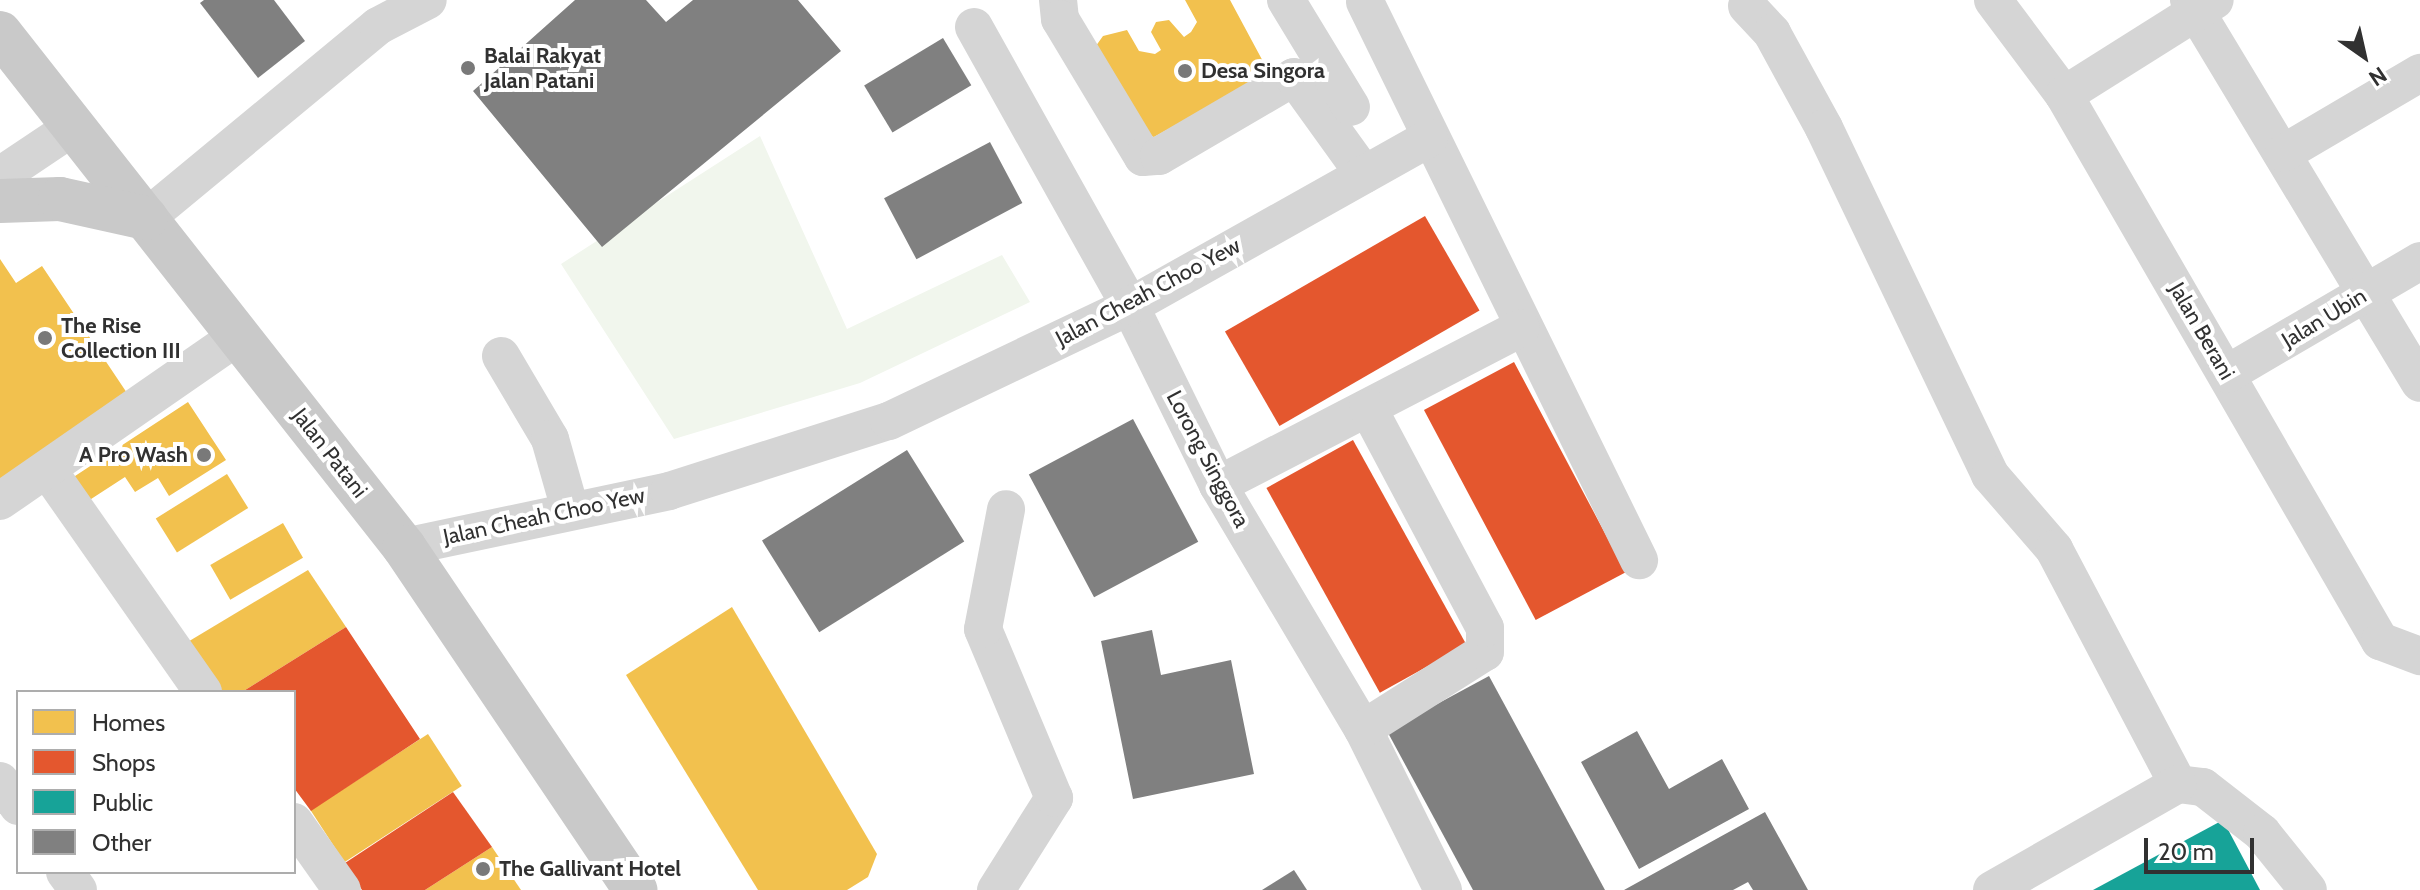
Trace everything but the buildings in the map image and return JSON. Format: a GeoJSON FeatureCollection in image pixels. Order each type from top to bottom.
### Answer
{"type":"FeatureCollection","features":[{"type":"Feature","properties":{"kind":"main road","name":"Jalan Patani"},"geometry":{"type":"LineString","coordinates":[[0,33],[404,547],[635,890]]}},
{"type":"Feature","properties":{"kind":"main road"},"geometry":{"type":"LineString","coordinates":[[0,201],[60,199],[146,218]]}},
{"type":"Feature","properties":{"kind":"street"},"geometry":{"type":"LineString","coordinates":[[146,218],[378,26],[428,0]]}},
{"type":"Feature","properties":{"kind":"street"},"geometry":{"type":"LineString","coordinates":[[1058,0],[1060,19],[1143,157],[1159,156],[1294,77],[1375,167]]}},
{"type":"Feature","properties":{"kind":"street"},"geometry":{"type":"LineString","coordinates":[[1286,0],[1375,167]]}},
{"type":"Feature","properties":{"kind":"street","name":"Jalan Berani"},"geometry":{"type":"LineString","coordinates":[[1993,0],[2064,95],[2380,641],[2416,656]]}},
{"type":"Feature","properties":{"kind":"street"},"geometry":{"type":"LineString","coordinates":[[1365,2],[1521,328],[1639,560]]}},
{"type":"Feature","properties":{"kind":"street"},"geometry":{"type":"LineString","coordinates":[[2064,95],[2200,4],[2420,383]]}},
{"type":"Feature","properties":{"kind":"street"},"geometry":{"type":"LineString","coordinates":[[1747,6],[1772,33],[1824,128],[1990,475],[2054,549],[2178,784]]}},
{"type":"Feature","properties":{"kind":"street","name":"Lorong Singgora"},"geometry":{"type":"LineString","coordinates":[[974,27],[1130,306],[1218,485],[1363,729],[1443,890]]}},
{"type":"Feature","properties":{"kind":"street"},"geometry":{"type":"LineString","coordinates":[[2284,153],[2420,73]]}},
{"type":"Feature","properties":{"kind":"street"},"geometry":{"type":"LineString","coordinates":[[0,176],[73,127]]}},
{"type":"Feature","properties":{"kind":"street","name":"Jalan Cheah Choo Yew"},"geometry":{"type":"LineString","coordinates":[[404,547],[570,509],[669,491],[889,421],[1130,306],[1429,138]]}},
{"type":"Feature","properties":{"kind":"street","name":"Jalan Ubin"},"geometry":{"type":"LineString","coordinates":[[2227,374],[2420,261]]}},
{"type":"Feature","properties":{"kind":"street"},"geometry":{"type":"LineString","coordinates":[[1218,485],[1521,328]]}},
{"type":"Feature","properties":{"kind":"street"},"geometry":{"type":"LineString","coordinates":[[0,501],[238,336]]}},
{"type":"Feature","properties":{"kind":"street"},"geometry":{"type":"LineString","coordinates":[[501,356],[550,439],[570,509]]}},
{"type":"Feature","properties":{"kind":"street"},"geometry":{"type":"LineString","coordinates":[[1363,729],[1485,652],[1485,628],[1368,408]]}},
{"type":"Feature","properties":{"kind":"street"},"geometry":{"type":"LineString","coordinates":[[47,469],[202,690]]}},
{"type":"Feature","properties":{"kind":"street"},"geometry":{"type":"LineString","coordinates":[[996,890],[1054,798],[983,629],[1006,509]]}},
{"type":"Feature","properties":{"kind":"street"},"geometry":{"type":"LineString","coordinates":[[0,781],[16,803]]}},
{"type":"Feature","properties":{"kind":"street"},"geometry":{"type":"LineString","coordinates":[[1992,890],[2178,784],[2203,787],[2262,833],[2308,890]]}},
{"type":"Feature","properties":{"kind":"street"},"geometry":{"type":"LineString","coordinates":[[296,825],[342,890]]}},
{"type":"Feature","properties":{"kind":"shaded area"},"geometry":{"type":"Polygon","coordinates":[[[760,136],[847,329],[1002,255],[1030,302],[860,383],[674,439],[561,264],[760,136]]]}},
{"type":"Feature","properties":{"kind":"place","name":"Balai Rakyat Jalan Patani"},"geometry":{"type":"Point","coordinates":[468,68]}},
{"type":"Feature","properties":{"kind":"place","name":"Desa Singora"},"geometry":{"type":"Point","coordinates":[1185,71]}},
{"type":"Feature","properties":{"kind":"place","name":"The Rise Collection III"},"geometry":{"type":"Point","coordinates":[45,338]}},
{"type":"Feature","properties":{"kind":"place","name":"A Pro Wash"},"geometry":{"type":"Point","coordinates":[204,455]}},
{"type":"Feature","properties":{"kind":"place","name":"The Gallivant Hotel"},"geometry":{"type":"Point","coordinates":[483,869]}}]}
